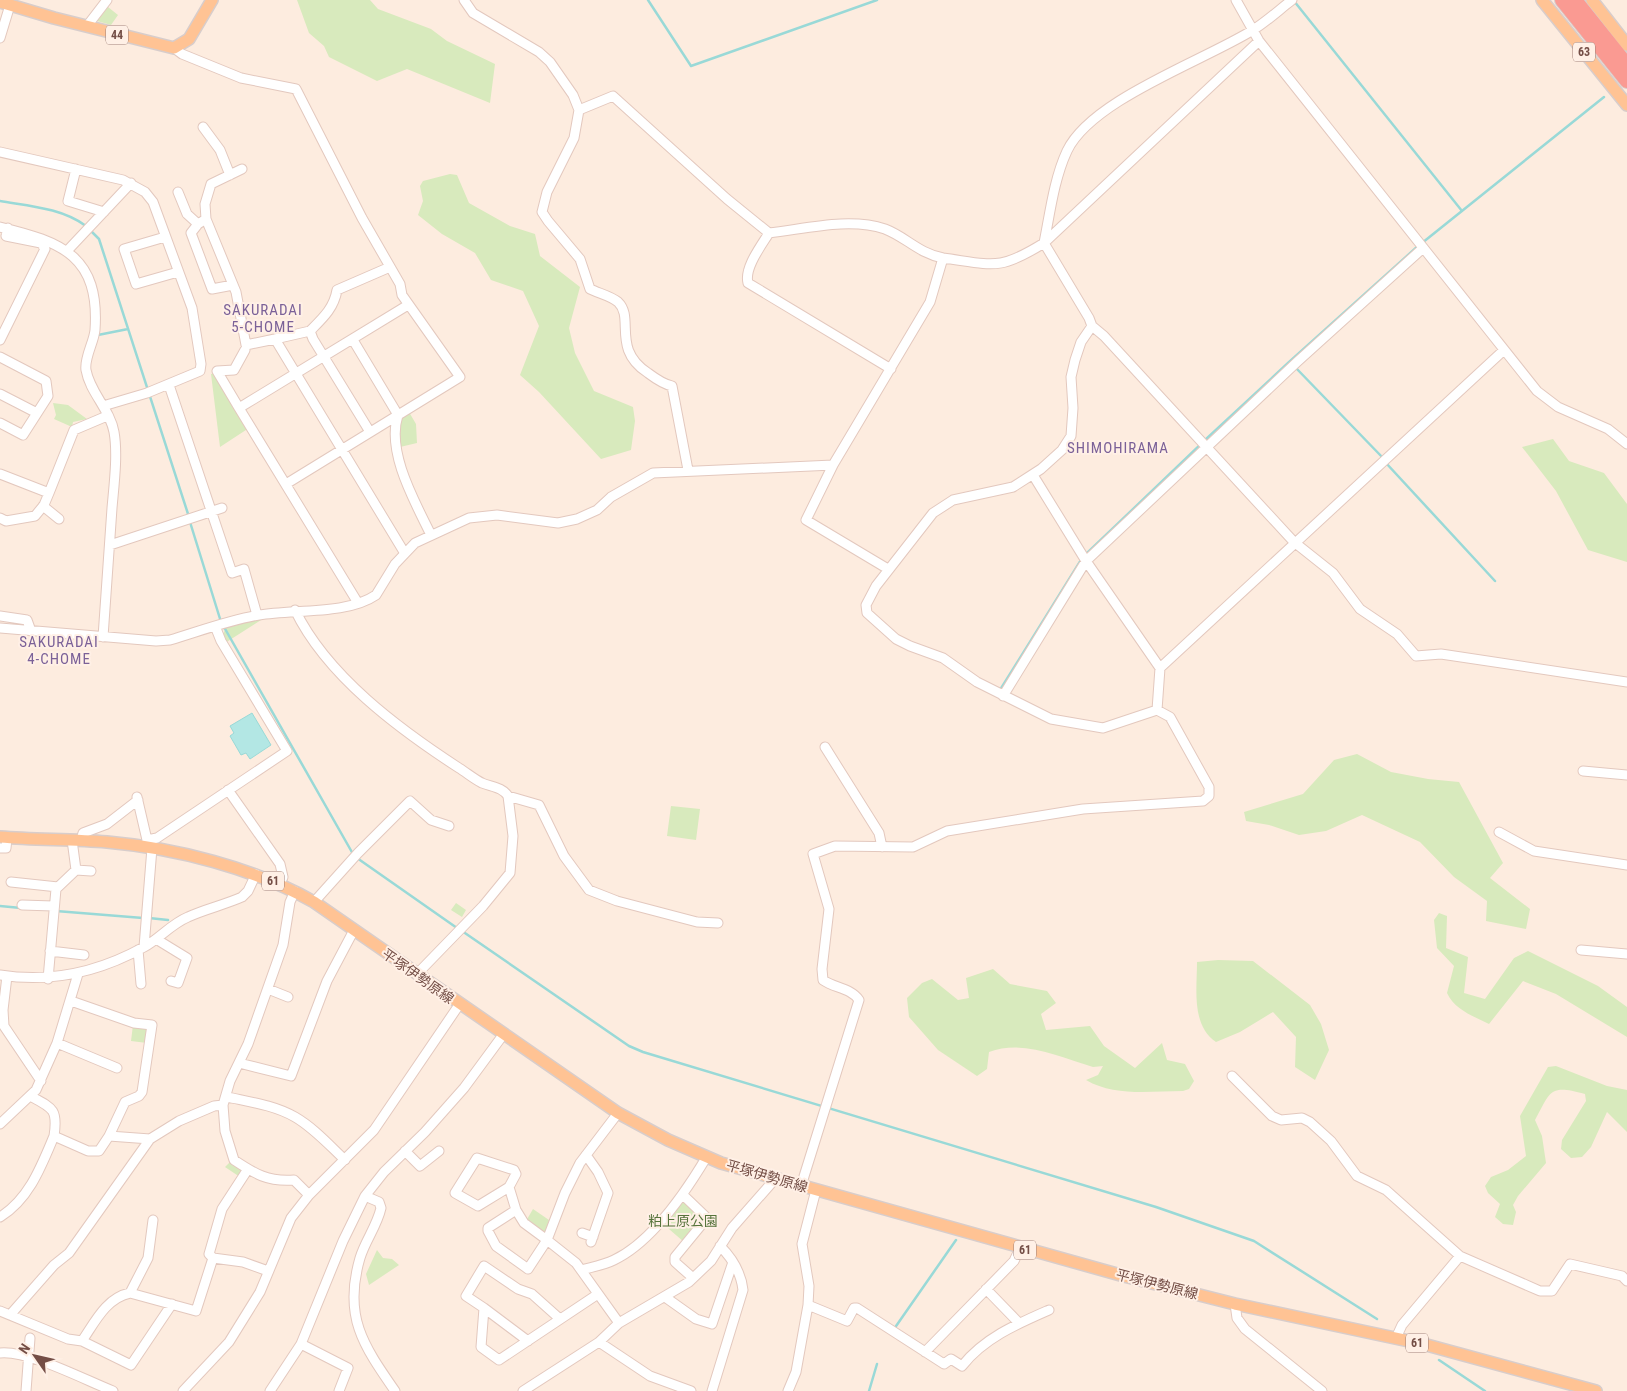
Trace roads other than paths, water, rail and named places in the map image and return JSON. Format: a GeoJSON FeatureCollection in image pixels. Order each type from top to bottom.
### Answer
{"type":"FeatureCollection","features":[{"type":"Feature","properties":{"kind":"highway"},"geometry":{"type":"LineString","coordinates":[[1562,0],[1627,81]]}},
{"type":"Feature","properties":{"kind":"highway"},"geometry":{"type":"LineString","coordinates":[[1575,0],[1627,65]]}},
{"type":"Feature","properties":{"kind":"main road"},"geometry":{"type":"LineString","coordinates":[[174,48],[189,39],[212,0]]}},
{"type":"Feature","properties":{"kind":"main road","name":"63"},"geometry":{"type":"LineString","coordinates":[[1542,0],[1627,105]]}},
{"type":"Feature","properties":{"kind":"main road"},"geometry":{"type":"LineString","coordinates":[[1592,0],[1627,45]]}},
{"type":"Feature","properties":{"kind":"main road","name":"44"},"geometry":{"type":"LineString","coordinates":[[5,4],[174,48]]}},
{"type":"Feature","properties":{"kind":"main road","name":"平塚伊勢原線"},"geometry":{"type":"LineString","coordinates":[[3,837],[148,845],[256,874],[280,884],[314,902],[459,1005],[618,1113],[706,1158],[1020,1248],[1235,1304],[1396,1338],[1596,1391]]}},
{"type":"Feature","properties":{"kind":"street"},"geometry":{"type":"LineString","coordinates":[[87,26],[107,0]]}},
{"type":"Feature","properties":{"kind":"street"},"geometry":{"type":"LineString","coordinates":[[464,0],[473,13],[539,52],[550,62],[572,95],[579,110],[574,138],[547,192],[542,212],[580,259],[590,289],[618,302],[623,312],[627,352],[638,366],[665,384],[672,386],[688,470]]}},
{"type":"Feature","properties":{"kind":"street"},"geometry":{"type":"LineString","coordinates":[[1236,0],[1259,41],[1422,249],[1545,398],[1558,407],[1608,428],[1627,444]]}},
{"type":"Feature","properties":{"kind":"street"},"geometry":{"type":"LineString","coordinates":[[1292,0],[1252,30],[1114,104],[1081,129],[1068,150],[1061,169],[1044,243],[1092,326],[1104,336],[1294,542],[1333,573],[1360,609],[1397,634],[1416,656],[1441,654],[1627,682]]}},
{"type":"Feature","properties":{"kind":"street"},"geometry":{"type":"LineString","coordinates":[[0,38],[5,4]]}},
{"type":"Feature","properties":{"kind":"street"},"geometry":{"type":"LineString","coordinates":[[579,110],[613,96],[727,199],[768,233],[847,224],[872,226],[885,229],[917,249],[944,258],[995,266],[1016,260],[1044,243],[1259,41]]}},
{"type":"Feature","properties":{"kind":"street"},"geometry":{"type":"LineString","coordinates":[[174,48],[182,54],[241,78],[296,90],[362,218],[400,284],[402,295],[460,377],[286,484]]}},
{"type":"Feature","properties":{"kind":"street"},"geometry":{"type":"LineString","coordinates":[[203,127],[220,150],[230,175]]}},
{"type":"Feature","properties":{"kind":"street"},"geometry":{"type":"LineString","coordinates":[[0,152],[131,183],[145,192],[153,202],[192,308],[201,364],[200,372]]}},
{"type":"Feature","properties":{"kind":"street"},"geometry":{"type":"LineString","coordinates":[[76,169],[68,201],[104,212]]}},
{"type":"Feature","properties":{"kind":"street"},"geometry":{"type":"LineString","coordinates":[[233,285],[212,289],[191,233],[202,221],[211,184],[242,169]]}},
{"type":"Feature","properties":{"kind":"street"},"geometry":{"type":"LineString","coordinates":[[67,251],[131,183]]}},
{"type":"Feature","properties":{"kind":"street"},"geometry":{"type":"LineString","coordinates":[[178,192],[188,214],[202,221],[233,285],[246,345],[310,331],[327,315],[335,302],[338,290],[390,267]]}},
{"type":"Feature","properties":{"kind":"street"},"geometry":{"type":"LineString","coordinates":[[0,340],[45,249],[41,243],[6,236],[4,228],[46,239],[67,251],[82,267],[93,293],[96,320],[94,340],[86,367],[93,393],[103,406],[114,431],[114,479],[102,637]]}},
{"type":"Feature","properties":{"kind":"street"},"geometry":{"type":"LineString","coordinates":[[768,233],[752,262],[747,278],[748,283],[891,370]]}},
{"type":"Feature","properties":{"kind":"street"},"geometry":{"type":"LineString","coordinates":[[165,237],[124,249],[136,284],[178,272]]}},
{"type":"Feature","properties":{"kind":"street"},"geometry":{"type":"LineString","coordinates":[[1003,696],[1086,561],[1297,362],[1422,249]]}},
{"type":"Feature","properties":{"kind":"street"},"geometry":{"type":"LineString","coordinates":[[888,569],[806,520],[833,465],[930,302],[944,258]]}},
{"type":"Feature","properties":{"kind":"street"},"geometry":{"type":"LineString","coordinates":[[239,408],[408,305]]}},
{"type":"Feature","properties":{"kind":"street"},"geometry":{"type":"LineString","coordinates":[[1092,326],[1081,342],[1071,377],[1073,408],[1071,436],[1062,450],[1033,474],[1013,487],[964,496],[944,506],[925,521],[876,586],[866,605],[867,612],[873,620],[896,638],[910,646],[943,658],[1003,696],[1051,719],[1103,728],[1157,710]]}},
{"type":"Feature","properties":{"kind":"street"},"geometry":{"type":"LineString","coordinates":[[310,331],[370,432]]}},
{"type":"Feature","properties":{"kind":"street"},"geometry":{"type":"LineString","coordinates":[[275,340],[404,552]]}},
{"type":"Feature","properties":{"kind":"street"},"geometry":{"type":"LineString","coordinates":[[353,340],[398,415],[395,425],[401,470],[431,535]]}},
{"type":"Feature","properties":{"kind":"street"},"geometry":{"type":"LineString","coordinates":[[103,406],[169,385],[200,372],[234,370],[245,350]]}},
{"type":"Feature","properties":{"kind":"street"},"geometry":{"type":"LineString","coordinates":[[1160,668],[1294,542],[1504,350]]}},
{"type":"Feature","properties":{"kind":"street"},"geometry":{"type":"LineString","coordinates":[[0,357],[46,381],[48,396],[23,436],[0,424]]}},
{"type":"Feature","properties":{"kind":"street"},"geometry":{"type":"LineString","coordinates":[[217,371],[358,603]]}},
{"type":"Feature","properties":{"kind":"street"},"geometry":{"type":"LineString","coordinates":[[169,385],[232,573],[244,569],[258,615]]}},
{"type":"Feature","properties":{"kind":"street"},"geometry":{"type":"LineString","coordinates":[[0,394],[37,413]]}},
{"type":"Feature","properties":{"kind":"street"},"geometry":{"type":"LineString","coordinates":[[0,518],[6,521],[35,516],[43,506],[49,493],[74,430],[107,416]]}},
{"type":"Feature","properties":{"kind":"street"},"geometry":{"type":"LineString","coordinates":[[0,628],[102,637],[170,640],[258,615],[295,610],[323,610],[358,603],[376,595],[404,552],[415,543],[468,518],[497,515],[558,523],[578,519],[598,510],[611,497],[653,473],[833,465]]}},
{"type":"Feature","properties":{"kind":"street"},"geometry":{"type":"LineString","coordinates":[[0,474],[49,493]]}},
{"type":"Feature","properties":{"kind":"street"},"geometry":{"type":"LineString","coordinates":[[1033,474],[1086,561],[1160,668],[1157,710]]}},
{"type":"Feature","properties":{"kind":"street"},"geometry":{"type":"LineString","coordinates":[[43,506],[59,519]]}},
{"type":"Feature","properties":{"kind":"street"},"geometry":{"type":"LineString","coordinates":[[110,545],[222,508]]}},
{"type":"Feature","properties":{"kind":"street"},"geometry":{"type":"LineString","coordinates":[[295,610],[303,627],[317,647],[362,694],[438,754],[481,783],[505,790],[508,796],[513,836],[510,873],[482,906],[417,974]]}},
{"type":"Feature","properties":{"kind":"street"},"geometry":{"type":"LineString","coordinates":[[0,616],[27,620],[31,631]]}},
{"type":"Feature","properties":{"kind":"street"},"geometry":{"type":"LineString","coordinates":[[148,845],[287,751],[221,641],[215,626]]}},
{"type":"Feature","properties":{"kind":"street"},"geometry":{"type":"LineString","coordinates":[[801,1186],[859,1000],[854,993],[831,985],[823,980],[822,969],[829,909],[813,854],[835,846],[914,847],[947,831],[1083,809],[1203,801],[1209,796],[1209,786],[1170,718],[1157,710]]}},
{"type":"Feature","properties":{"kind":"street"},"geometry":{"type":"LineString","coordinates":[[825,747],[879,833],[882,847]]}},
{"type":"Feature","properties":{"kind":"street"},"geometry":{"type":"LineString","coordinates":[[1583,770],[1627,775]]}},
{"type":"Feature","properties":{"kind":"street"},"geometry":{"type":"LineString","coordinates":[[228,790],[280,864],[283,877],[280,884]]}},
{"type":"Feature","properties":{"kind":"street"},"geometry":{"type":"LineString","coordinates":[[508,796],[539,805],[564,856],[588,890],[617,901],[697,922],[718,923]]}},
{"type":"Feature","properties":{"kind":"street"},"geometry":{"type":"LineString","coordinates":[[48,978],[53,906],[58,887],[76,870],[77,840],[83,833],[107,824],[137,798],[148,845],[141,948],[141,984]]}},
{"type":"Feature","properties":{"kind":"street"},"geometry":{"type":"LineString","coordinates":[[314,902],[358,853],[410,801],[431,820],[449,826]]}},
{"type":"Feature","properties":{"kind":"street"},"geometry":{"type":"LineString","coordinates":[[1499,832],[1534,851],[1627,865]]}},
{"type":"Feature","properties":{"kind":"street"},"geometry":{"type":"LineString","coordinates":[[0,848],[6,848],[3,837]]}},
{"type":"Feature","properties":{"kind":"street"},"geometry":{"type":"LineString","coordinates":[[76,870],[91,871]]}},
{"type":"Feature","properties":{"kind":"street"},"geometry":{"type":"LineString","coordinates":[[41,1081],[4,1026],[2,1010],[4,975],[48,978],[78,974],[114,962],[156,939],[187,917],[242,897],[248,891],[256,874]]}},
{"type":"Feature","properties":{"kind":"street"},"geometry":{"type":"LineString","coordinates":[[11,882],[58,887]]}},
{"type":"Feature","properties":{"kind":"street"},"geometry":{"type":"LineString","coordinates":[[294,891],[290,902],[283,945],[248,1044],[230,1080],[225,1101],[225,1131],[234,1160],[276,1182],[294,1180],[309,1195]]}},
{"type":"Feature","properties":{"kind":"street"},"geometry":{"type":"LineString","coordinates":[[22,905],[53,906]]}},
{"type":"Feature","properties":{"kind":"street"},"geometry":{"type":"LineString","coordinates":[[239,1063],[291,1076],[328,981],[354,930]]}},
{"type":"Feature","properties":{"kind":"street"},"geometry":{"type":"LineString","coordinates":[[156,939],[187,958],[177,983]]}},
{"type":"Feature","properties":{"kind":"street"},"geometry":{"type":"LineString","coordinates":[[1581,950],[1627,954]]}},
{"type":"Feature","properties":{"kind":"street"},"geometry":{"type":"LineString","coordinates":[[50,951],[84,955]]}},
{"type":"Feature","properties":{"kind":"street"},"geometry":{"type":"LineString","coordinates":[[0,1124],[32,1097],[41,1081],[57,1043],[78,974]]}},
{"type":"Feature","properties":{"kind":"street"},"geometry":{"type":"LineString","coordinates":[[268,989],[288,997]]}},
{"type":"Feature","properties":{"kind":"street"},"geometry":{"type":"LineString","coordinates":[[54,1136],[88,1151],[99,1151],[109,1136],[125,1102],[140,1096],[142,1092],[152,1025],[134,1023],[71,1002]]}},
{"type":"Feature","properties":{"kind":"street"},"geometry":{"type":"LineString","coordinates":[[183,1391],[229,1342],[260,1292],[291,1218],[309,1195],[374,1130],[459,1005]]}},
{"type":"Feature","properties":{"kind":"street"},"geometry":{"type":"LineString","coordinates":[[270,1391],[301,1344],[342,1241],[366,1196],[384,1172],[464,1088],[503,1035]]}},
{"type":"Feature","properties":{"kind":"street"},"geometry":{"type":"LineString","coordinates":[[57,1043],[117,1068]]}},
{"type":"Feature","properties":{"kind":"street"},"geometry":{"type":"LineString","coordinates":[[1232,1076],[1272,1116],[1281,1120],[1302,1118],[1310,1122],[1331,1141],[1357,1176],[1386,1190],[1460,1256],[1540,1291],[1552,1291],[1570,1264],[1622,1276],[1627,1281]]}},
{"type":"Feature","properties":{"kind":"street"},"geometry":{"type":"LineString","coordinates":[[0,1217],[23,1198],[44,1161],[54,1136],[56,1116],[51,1107],[32,1097]]}},
{"type":"Feature","properties":{"kind":"street"},"geometry":{"type":"LineString","coordinates":[[10,1315],[28,1297],[54,1265],[69,1253],[150,1139],[179,1121],[225,1101],[274,1108],[295,1117],[319,1135],[345,1160]]}},
{"type":"Feature","properties":{"kind":"street"},"geometry":{"type":"LineString","coordinates":[[516,1210],[488,1228],[488,1231],[496,1246],[528,1269],[547,1240],[565,1192],[586,1155],[618,1113]]}},
{"type":"Feature","properties":{"kind":"street"},"geometry":{"type":"LineString","coordinates":[[109,1136],[150,1139]]}},
{"type":"Feature","properties":{"kind":"street"},"geometry":{"type":"LineString","coordinates":[[406,1151],[422,1169],[439,1151]]}},
{"type":"Feature","properties":{"kind":"street"},"geometry":{"type":"LineString","coordinates":[[582,1234],[592,1240],[608,1193],[598,1172],[586,1155]]}},
{"type":"Feature","properties":{"kind":"street"},"geometry":{"type":"LineString","coordinates":[[509,1187],[478,1206],[455,1193],[477,1158],[514,1170],[516,1174],[509,1187],[516,1210],[524,1223],[547,1240],[581,1270],[619,1323]]}},
{"type":"Feature","properties":{"kind":"street"},"geometry":{"type":"LineString","coordinates":[[581,1270],[614,1260],[636,1247],[683,1195],[706,1158]]}},
{"type":"Feature","properties":{"kind":"street"},"geometry":{"type":"LineString","coordinates":[[248,1169],[222,1210],[209,1254],[213,1258],[244,1262],[268,1271]]}},
{"type":"Feature","properties":{"kind":"street"},"geometry":{"type":"LineString","coordinates":[[523,1391],[599,1342],[619,1323],[665,1297],[693,1278],[711,1261],[732,1228],[775,1179]]}},
{"type":"Feature","properties":{"kind":"street"},"geometry":{"type":"LineString","coordinates":[[788,1391],[796,1372],[808,1305],[809,1286],[802,1244],[816,1190]]}},
{"type":"Feature","properties":{"kind":"street"},"geometry":{"type":"LineString","coordinates":[[683,1195],[707,1218],[675,1257],[675,1262],[693,1278]]}},
{"type":"Feature","properties":{"kind":"street"},"geometry":{"type":"LineString","coordinates":[[366,1196],[379,1202],[382,1208],[360,1257],[354,1285],[358,1328],[366,1349],[395,1391]]}},
{"type":"Feature","properties":{"kind":"street"},"geometry":{"type":"LineString","coordinates":[[130,1293],[148,1258],[153,1220]]}},
{"type":"Feature","properties":{"kind":"street"},"geometry":{"type":"LineString","coordinates":[[712,1391],[742,1301],[743,1290],[741,1276],[720,1246]]}},
{"type":"Feature","properties":{"kind":"street"},"geometry":{"type":"LineString","coordinates":[[924,1352],[1014,1261],[1020,1248]]}},
{"type":"Feature","properties":{"kind":"street"},"geometry":{"type":"LineString","coordinates":[[1396,1338],[1402,1325],[1460,1256]]}},
{"type":"Feature","properties":{"kind":"street"},"geometry":{"type":"LineString","coordinates":[[82,1341],[112,1299],[130,1293],[196,1311],[213,1258]]}},
{"type":"Feature","properties":{"kind":"street"},"geometry":{"type":"LineString","coordinates":[[665,1297],[696,1319],[712,1324],[733,1262]]}},
{"type":"Feature","properties":{"kind":"street"},"geometry":{"type":"LineString","coordinates":[[528,1341],[466,1296],[484,1266],[518,1289],[532,1294],[560,1319]]}},
{"type":"Feature","properties":{"kind":"street"},"geometry":{"type":"LineString","coordinates":[[986,1289],[1019,1323]]}},
{"type":"Feature","properties":{"kind":"street"},"geometry":{"type":"LineString","coordinates":[[484,1308],[481,1347],[499,1360],[598,1294]]}},
{"type":"Feature","properties":{"kind":"street"},"geometry":{"type":"LineString","coordinates":[[0,1311],[68,1339],[82,1341],[131,1364],[172,1304]]}},
{"type":"Feature","properties":{"kind":"street"},"geometry":{"type":"LineString","coordinates":[[1235,1304],[1238,1318],[1246,1329],[1322,1391]]}},
{"type":"Feature","properties":{"kind":"street"},"geometry":{"type":"LineString","coordinates":[[808,1305],[847,1322],[854,1308],[857,1308],[944,1364],[951,1359],[962,1366],[972,1353],[1019,1323],[1049,1310]]}},
{"type":"Feature","properties":{"kind":"street"},"geometry":{"type":"LineString","coordinates":[[26,1391],[30,1338]]}},
{"type":"Feature","properties":{"kind":"street"},"geometry":{"type":"LineString","coordinates":[[599,1342],[650,1376],[691,1391]]}},
{"type":"Feature","properties":{"kind":"street"},"geometry":{"type":"LineString","coordinates":[[301,1344],[348,1368],[339,1391]]}},
{"type":"Feature","properties":{"kind":"street"},"geometry":{"type":"LineString","coordinates":[[0,1353],[9,1352],[29,1357],[113,1391]]}},
{"type":"Feature","properties":{"kind":"water"},"geometry":{"type":"Polygon","coordinates":[[[252,713],[271,745],[250,759],[246,753],[241,755],[230,736],[234,733],[230,726],[252,713]]]}},
{"type":"Feature","properties":{"kind":"waterway"},"geometry":{"type":"LineString","coordinates":[[648,0],[691,66],[877,0]]}},
{"type":"Feature","properties":{"kind":"waterway"},"geometry":{"type":"LineString","coordinates":[[1294,1],[1462,211]]}},
{"type":"Feature","properties":{"kind":"waterway"},"geometry":{"type":"LineString","coordinates":[[1422,243],[1604,97]]}},
{"type":"Feature","properties":{"kind":"waterway"},"geometry":{"type":"LineString","coordinates":[[0,201],[56,211],[86,226]]}},
{"type":"Feature","properties":{"kind":"waterway"},"geometry":{"type":"LineString","coordinates":[[90,230],[99,239],[189,517]]}},
{"type":"Feature","properties":{"kind":"waterway"},"geometry":{"type":"LineString","coordinates":[[1204,441],[1418,246]]}},
{"type":"Feature","properties":{"kind":"waterway"},"geometry":{"type":"LineString","coordinates":[[98,335],[128,329]]}},
{"type":"Feature","properties":{"kind":"waterway"},"geometry":{"type":"LineString","coordinates":[[1295,367],[1383,458]]}},
{"type":"Feature","properties":{"kind":"waterway"},"geometry":{"type":"LineString","coordinates":[[1085,555],[1200,445]]}},
{"type":"Feature","properties":{"kind":"waterway"},"geometry":{"type":"LineString","coordinates":[[1386,463],[1495,581]]}},
{"type":"Feature","properties":{"kind":"waterway"},"geometry":{"type":"LineString","coordinates":[[190,522],[221,622]]}},
{"type":"Feature","properties":{"kind":"waterway"},"geometry":{"type":"LineString","coordinates":[[1000,690],[1081,560]]}},
{"type":"Feature","properties":{"kind":"waterway"},"geometry":{"type":"LineString","coordinates":[[224,627],[353,854]]}},
{"type":"Feature","properties":{"kind":"waterway"},"geometry":{"type":"LineString","coordinates":[[357,858],[457,928]]}},
{"type":"Feature","properties":{"kind":"waterway"},"geometry":{"type":"LineString","coordinates":[[0,906],[21,908]]}},
{"type":"Feature","properties":{"kind":"waterway"},"geometry":{"type":"LineString","coordinates":[[56,911],[143,918]]}},
{"type":"Feature","properties":{"kind":"waterway"},"geometry":{"type":"LineString","coordinates":[[149,918],[168,920]]}},
{"type":"Feature","properties":{"kind":"waterway"},"geometry":{"type":"LineString","coordinates":[[462,931],[629,1046],[643,1052],[1156,1207],[1254,1241],[1377,1319]]}},
{"type":"Feature","properties":{"kind":"waterway"},"geometry":{"type":"LineString","coordinates":[[894,1329],[956,1240]]}},
{"type":"Feature","properties":{"kind":"waterway"},"geometry":{"type":"LineString","coordinates":[[1439,1360],[1485,1391]]}},
{"type":"Feature","properties":{"kind":"waterway"},"geometry":{"type":"LineString","coordinates":[[869,1391],[877,1364]]}},
{"type":"Feature","properties":{"kind":"district","name":"SAKURADAI 5-CHOME"},"geometry":{"type":"Point","coordinates":[263,318]}},
{"type":"Feature","properties":{"kind":"district","name":"SHIMOHIRAMA"},"geometry":{"type":"Point","coordinates":[1118,448]}},
{"type":"Feature","properties":{"kind":"district","name":"SAKURADAI 4-CHOME"},"geometry":{"type":"Point","coordinates":[59,650]}},
{"type":"Feature","properties":{"kind":"park label","name":"粕上原公園"},"geometry":{"type":"Point","coordinates":[683,1221]}}]}
